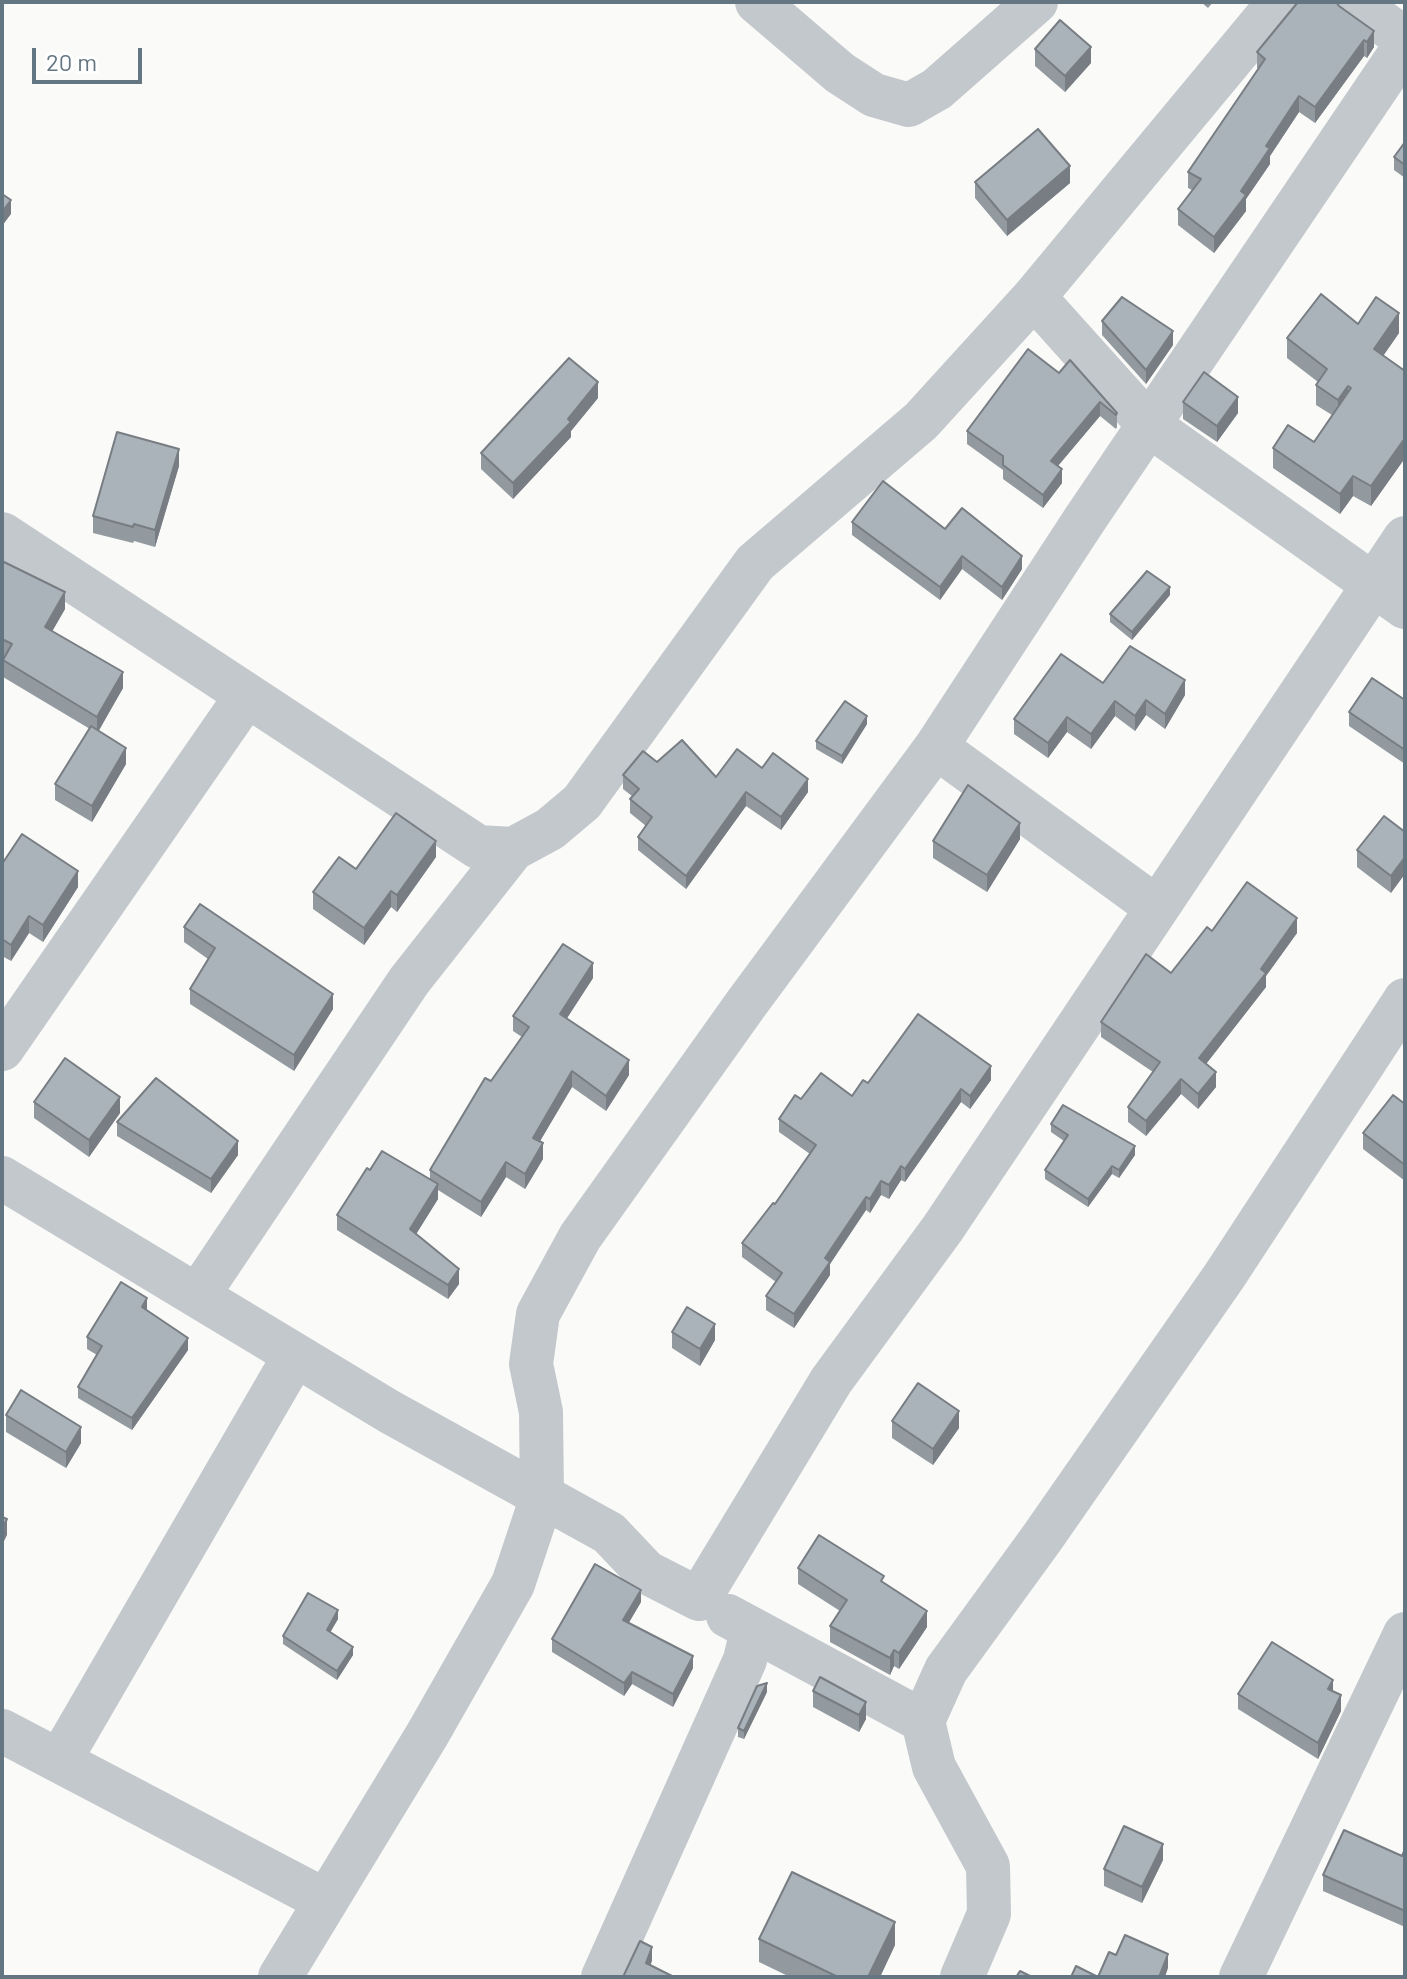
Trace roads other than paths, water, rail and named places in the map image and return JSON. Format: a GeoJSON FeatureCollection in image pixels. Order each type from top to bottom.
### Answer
{"type":"FeatureCollection","features":[{"type":"Feature","properties":{"kind":"street"},"geometry":{"type":"LineString","coordinates":[[757,2],[840,73],[874,95],[909,105],[937,89],[1036,2]]}},
{"type":"Feature","properties":{"kind":"street"},"geometry":{"type":"LineString","coordinates":[[198,1295],[409,981],[513,849],[550,829],[582,802],[755,563],[921,421],[1034,297],[1279,2]]}},
{"type":"Feature","properties":{"kind":"street"},"geometry":{"type":"LineString","coordinates":[[1354,2],[1405,39]]}},
{"type":"Feature","properties":{"kind":"street"},"geometry":{"type":"LineString","coordinates":[[280,1977],[427,1735],[513,1584],[542,1497],[541,1412],[531,1364],[538,1314],[580,1237],[746,1004],[936,747],[1405,46]]}},
{"type":"Feature","properties":{"kind":"street"},"geometry":{"type":"LineString","coordinates":[[1034,297],[1149,425],[1389,595]]}},
{"type":"Feature","properties":{"kind":"street"},"geometry":{"type":"LineString","coordinates":[[2,534],[478,847],[513,849]]}},
{"type":"Feature","properties":{"kind":"street"},"geometry":{"type":"LineString","coordinates":[[699,1599],[831,1381],[943,1228],[1156,907],[1389,595],[1405,538]]}},
{"type":"Feature","properties":{"kind":"street"},"geometry":{"type":"LineString","coordinates":[[2,1049],[247,695]]}},
{"type":"Feature","properties":{"kind":"street"},"geometry":{"type":"LineString","coordinates":[[936,747],[1156,907]]}},
{"type":"Feature","properties":{"kind":"street"},"geometry":{"type":"LineString","coordinates":[[962,1977],[989,1914],[988,1866],[934,1767],[923,1721],[946,1670],[1042,1538],[1216,1287],[1405,1000]]}},
{"type":"Feature","properties":{"kind":"street"},"geometry":{"type":"LineString","coordinates":[[2,1178],[390,1412],[609,1533],[646,1572],[923,1721]]}},
{"type":"Feature","properties":{"kind":"street"},"geometry":{"type":"LineString","coordinates":[[60,1760],[295,1355]]}},
{"type":"Feature","properties":{"kind":"street"},"geometry":{"type":"LineString","coordinates":[[603,1977],[745,1660],[752,1630]]}},
{"type":"Feature","properties":{"kind":"street"},"geometry":{"type":"LineString","coordinates":[[1241,1977],[1405,1634]]}},
{"type":"Feature","properties":{"kind":"street"},"geometry":{"type":"LineString","coordinates":[[2,1731],[326,1901]]}}]}
